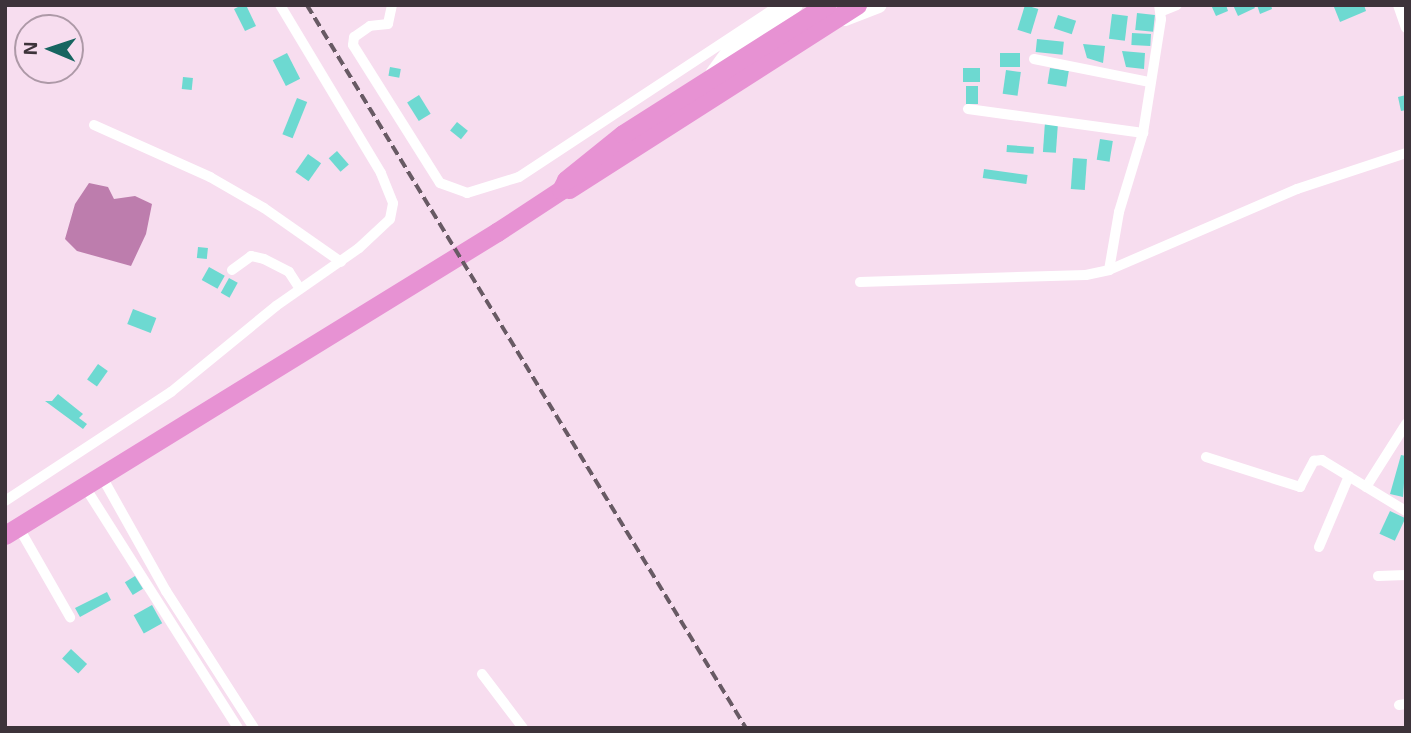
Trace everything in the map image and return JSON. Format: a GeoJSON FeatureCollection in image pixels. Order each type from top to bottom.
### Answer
{"type":"FeatureCollection","features":[{"type":"Feature","properties":{"kind":"highway"},"geometry":{"type":"LineString","coordinates":[[561,190],[566,180],[623,134],[826,5]]}},
{"type":"Feature","properties":{"kind":"highway"},"geometry":{"type":"LineString","coordinates":[[12,531],[561,190],[572,189],[857,5]]}},
{"type":"Feature","properties":{"kind":"main road"},"geometry":{"type":"LineString","coordinates":[[711,76],[734,46],[795,5]]}},
{"type":"Feature","properties":{"kind":"main road"},"geometry":{"type":"LineString","coordinates":[[825,25],[879,5]]}},
{"type":"Feature","properties":{"kind":"street"},"geometry":{"type":"LineString","coordinates":[[5,501],[171,392],[300,289],[341,261],[390,219],[393,203],[373,157],[280,5]]}},
{"type":"Feature","properties":{"kind":"street"},"geometry":{"type":"LineString","coordinates":[[392,5],[388,24],[370,26],[354,37],[353,45],[440,183],[467,193],[519,177],[780,5]]}},
{"type":"Feature","properties":{"kind":"street"},"geometry":{"type":"LineString","coordinates":[[1109,270],[1119,212],[1143,132],[1160,8],[1177,5]]}},
{"type":"Feature","properties":{"kind":"street"},"geometry":{"type":"LineString","coordinates":[[1398,5],[1406,28]]}},
{"type":"Feature","properties":{"kind":"street"},"geometry":{"type":"LineString","coordinates":[[1034,60],[1149,82]]}},
{"type":"Feature","properties":{"kind":"street"},"geometry":{"type":"LineString","coordinates":[[968,109],[1143,132]]}},
{"type":"Feature","properties":{"kind":"street"},"geometry":{"type":"LineString","coordinates":[[94,125],[210,177],[264,208],[341,261]]}},
{"type":"Feature","properties":{"kind":"street"},"geometry":{"type":"LineString","coordinates":[[860,282],[1087,275],[1109,270],[1297,189],[1406,153]]}},
{"type":"Feature","properties":{"kind":"street"},"geometry":{"type":"LineString","coordinates":[[232,270],[251,256],[264,259],[289,272],[300,289]]}},
{"type":"Feature","properties":{"kind":"street"},"geometry":{"type":"LineString","coordinates":[[1366,487],[1406,425]]}},
{"type":"Feature","properties":{"kind":"street"},"geometry":{"type":"LineString","coordinates":[[1206,457],[1292,487],[1304,485],[1316,459],[1406,511]]}},
{"type":"Feature","properties":{"kind":"street"},"geometry":{"type":"LineString","coordinates":[[1319,547],[1349,476]]}},
{"type":"Feature","properties":{"kind":"street"},"geometry":{"type":"LineString","coordinates":[[94,482],[239,728]]}},
{"type":"Feature","properties":{"kind":"street"},"geometry":{"type":"LineString","coordinates":[[94,482],[254,728]]}},
{"type":"Feature","properties":{"kind":"street"},"geometry":{"type":"LineString","coordinates":[[12,531],[70,617]]}},
{"type":"Feature","properties":{"kind":"street"},"geometry":{"type":"LineString","coordinates":[[1378,576],[1406,575]]}},
{"type":"Feature","properties":{"kind":"street"},"geometry":{"type":"LineString","coordinates":[[482,674],[523,728]]}},
{"type":"Feature","properties":{"kind":"shaded area"},"geometry":{"type":"Polygon","coordinates":[[[89,183],[108,187],[114,199],[135,196],[152,204],[146,234],[131,266],[77,251],[65,239],[75,204],[89,183]]]}},
{"type":"Feature","properties":{"kind":"building"},"geometry":{"type":"Polygon","coordinates":[[[246,5],[256,26],[245,31],[234,9],[246,5]]]}},
{"type":"Feature","properties":{"kind":"building"},"geometry":{"type":"Polygon","coordinates":[[[1025,5],[1038,9],[1031,34],[1017,30],[1025,5]]]}},
{"type":"Feature","properties":{"kind":"building"},"geometry":{"type":"Polygon","coordinates":[[[1211,5],[1226,5],[1228,11],[1216,16],[1211,5]]]}},
{"type":"Feature","properties":{"kind":"building"},"geometry":{"type":"Polygon","coordinates":[[[1233,5],[1253,5],[1255,8],[1238,16],[1233,5]]]}},
{"type":"Feature","properties":{"kind":"building"},"geometry":{"type":"Polygon","coordinates":[[[1257,5],[1271,5],[1272,9],[1260,14],[1257,5]]]}},
{"type":"Feature","properties":{"kind":"building"},"geometry":{"type":"Polygon","coordinates":[[[1364,5],[1366,11],[1340,22],[1334,7],[1364,5]]]}},
{"type":"Feature","properties":{"kind":"building"},"geometry":{"type":"Polygon","coordinates":[[[1137,13],[1155,15],[1153,32],[1135,30],[1137,13]]]}},
{"type":"Feature","properties":{"kind":"building"},"geometry":{"type":"Polygon","coordinates":[[[1112,14],[1128,16],[1125,41],[1109,39],[1112,14]]]}},
{"type":"Feature","properties":{"kind":"building"},"geometry":{"type":"Polygon","coordinates":[[[1058,15],[1076,21],[1072,34],[1054,28],[1058,15]]]}},
{"type":"Feature","properties":{"kind":"building"},"geometry":{"type":"Polygon","coordinates":[[[1132,33],[1151,34],[1150,46],[1131,45],[1132,33]]]}},
{"type":"Feature","properties":{"kind":"building"},"geometry":{"type":"Polygon","coordinates":[[[1037,39],[1064,42],[1062,55],[1036,52],[1037,39]]]}},
{"type":"Feature","properties":{"kind":"building"},"geometry":{"type":"Polygon","coordinates":[[[1083,44],[1105,46],[1103,63],[1087,58],[1083,44]]]}},
{"type":"Feature","properties":{"kind":"building"},"geometry":{"type":"Polygon","coordinates":[[[1122,51],[1145,53],[1144,69],[1126,67],[1122,51]]]}},
{"type":"Feature","properties":{"kind":"building"},"geometry":{"type":"Polygon","coordinates":[[[287,53],[300,79],[286,86],[273,60],[287,53]]]}},
{"type":"Feature","properties":{"kind":"building"},"geometry":{"type":"Polygon","coordinates":[[[1000,53],[1020,53],[1020,67],[1000,67],[1000,53]]]}},
{"type":"Feature","properties":{"kind":"building"},"geometry":{"type":"Polygon","coordinates":[[[390,67],[401,69],[399,78],[388,76],[390,67]]]}},
{"type":"Feature","properties":{"kind":"building"},"geometry":{"type":"Polygon","coordinates":[[[963,68],[980,68],[980,82],[963,82],[963,68]]]}},
{"type":"Feature","properties":{"kind":"building"},"geometry":{"type":"Polygon","coordinates":[[[1050,68],[1069,71],[1066,87],[1047,84],[1050,68]]]}},
{"type":"Feature","properties":{"kind":"building"},"geometry":{"type":"Polygon","coordinates":[[[1006,70],[1021,72],[1018,96],[1003,94],[1006,70]]]}},
{"type":"Feature","properties":{"kind":"building"},"geometry":{"type":"Polygon","coordinates":[[[183,77],[193,78],[192,90],[182,89],[183,77]]]}},
{"type":"Feature","properties":{"kind":"building"},"geometry":{"type":"Polygon","coordinates":[[[966,86],[978,86],[978,104],[966,104],[966,86]]]}},
{"type":"Feature","properties":{"kind":"building"},"geometry":{"type":"Polygon","coordinates":[[[419,95],[431,114],[419,121],[407,102],[419,95]]]}},
{"type":"Feature","properties":{"kind":"building"},"geometry":{"type":"Polygon","coordinates":[[[1406,95],[1406,110],[1401,111],[1398,97],[1406,95]]]}},
{"type":"Feature","properties":{"kind":"building"},"geometry":{"type":"Polygon","coordinates":[[[297,98],[307,102],[293,138],[282,134],[297,98]]]}},
{"type":"Feature","properties":{"kind":"building"},"geometry":{"type":"Polygon","coordinates":[[[457,122],[468,131],[461,139],[450,131],[457,122]]]}},
{"type":"Feature","properties":{"kind":"building"},"geometry":{"type":"Polygon","coordinates":[[[1045,122],[1058,123],[1056,153],[1043,152],[1045,122]]]}},
{"type":"Feature","properties":{"kind":"building"},"geometry":{"type":"Polygon","coordinates":[[[1100,139],[1113,141],[1110,162],[1097,160],[1100,139]]]}},
{"type":"Feature","properties":{"kind":"building"},"geometry":{"type":"Polygon","coordinates":[[[1007,145],[1034,147],[1033,154],[1007,152],[1007,145]]]}},
{"type":"Feature","properties":{"kind":"building"},"geometry":{"type":"Polygon","coordinates":[[[337,151],[349,165],[341,172],[329,158],[337,151]]]}},
{"type":"Feature","properties":{"kind":"building"},"geometry":{"type":"Polygon","coordinates":[[[308,154],[321,163],[308,181],[295,172],[308,154]]]}},
{"type":"Feature","properties":{"kind":"building"},"geometry":{"type":"Polygon","coordinates":[[[1073,158],[1087,159],[1085,190],[1071,189],[1073,158]]]}},
{"type":"Feature","properties":{"kind":"building"},"geometry":{"type":"Polygon","coordinates":[[[984,169],[1028,175],[1026,184],[983,178],[984,169]]]}},
{"type":"Feature","properties":{"kind":"building"},"geometry":{"type":"Polygon","coordinates":[[[198,247],[208,248],[207,259],[197,258],[198,247]]]}},
{"type":"Feature","properties":{"kind":"building"},"geometry":{"type":"Polygon","coordinates":[[[209,267],[225,276],[217,289],[202,280],[209,267]]]}},
{"type":"Feature","properties":{"kind":"building"},"geometry":{"type":"Polygon","coordinates":[[[229,278],[238,283],[230,298],[221,293],[229,278]]]}},
{"type":"Feature","properties":{"kind":"building"},"geometry":{"type":"Polygon","coordinates":[[[133,309],[156,318],[151,333],[127,324],[133,309]]]}},
{"type":"Feature","properties":{"kind":"building"},"geometry":{"type":"Polygon","coordinates":[[[98,364],[108,371],[97,386],[87,380],[98,364]]]}},
{"type":"Feature","properties":{"kind":"building"},"geometry":{"type":"Polygon","coordinates":[[[58,394],[83,414],[79,418],[87,424],[83,429],[45,401],[52,401],[58,394]]]}},
{"type":"Feature","properties":{"kind":"building"},"geometry":{"type":"Polygon","coordinates":[[[1401,455],[1406,456],[1403,497],[1390,494],[1401,455]]]}},
{"type":"Feature","properties":{"kind":"building"},"geometry":{"type":"Polygon","coordinates":[[[1390,511],[1405,518],[1395,541],[1379,534],[1390,511]]]}},
{"type":"Feature","properties":{"kind":"building"},"geometry":{"type":"Polygon","coordinates":[[[135,576],[143,589],[133,595],[125,582],[135,576]]]}},
{"type":"Feature","properties":{"kind":"building"},"geometry":{"type":"Polygon","coordinates":[[[107,592],[111,600],[80,617],[75,608],[107,592]]]}},
{"type":"Feature","properties":{"kind":"building"},"geometry":{"type":"Polygon","coordinates":[[[152,605],[162,623],[144,634],[134,615],[152,605]]]}},
{"type":"Feature","properties":{"kind":"building"},"geometry":{"type":"Polygon","coordinates":[[[71,649],[87,664],[78,674],[62,659],[71,649]]]}},
{"type":"Feature","properties":{"kind":"railway"},"geometry":{"type":"LineString","coordinates":[[307,5],[746,728]]}}]}
